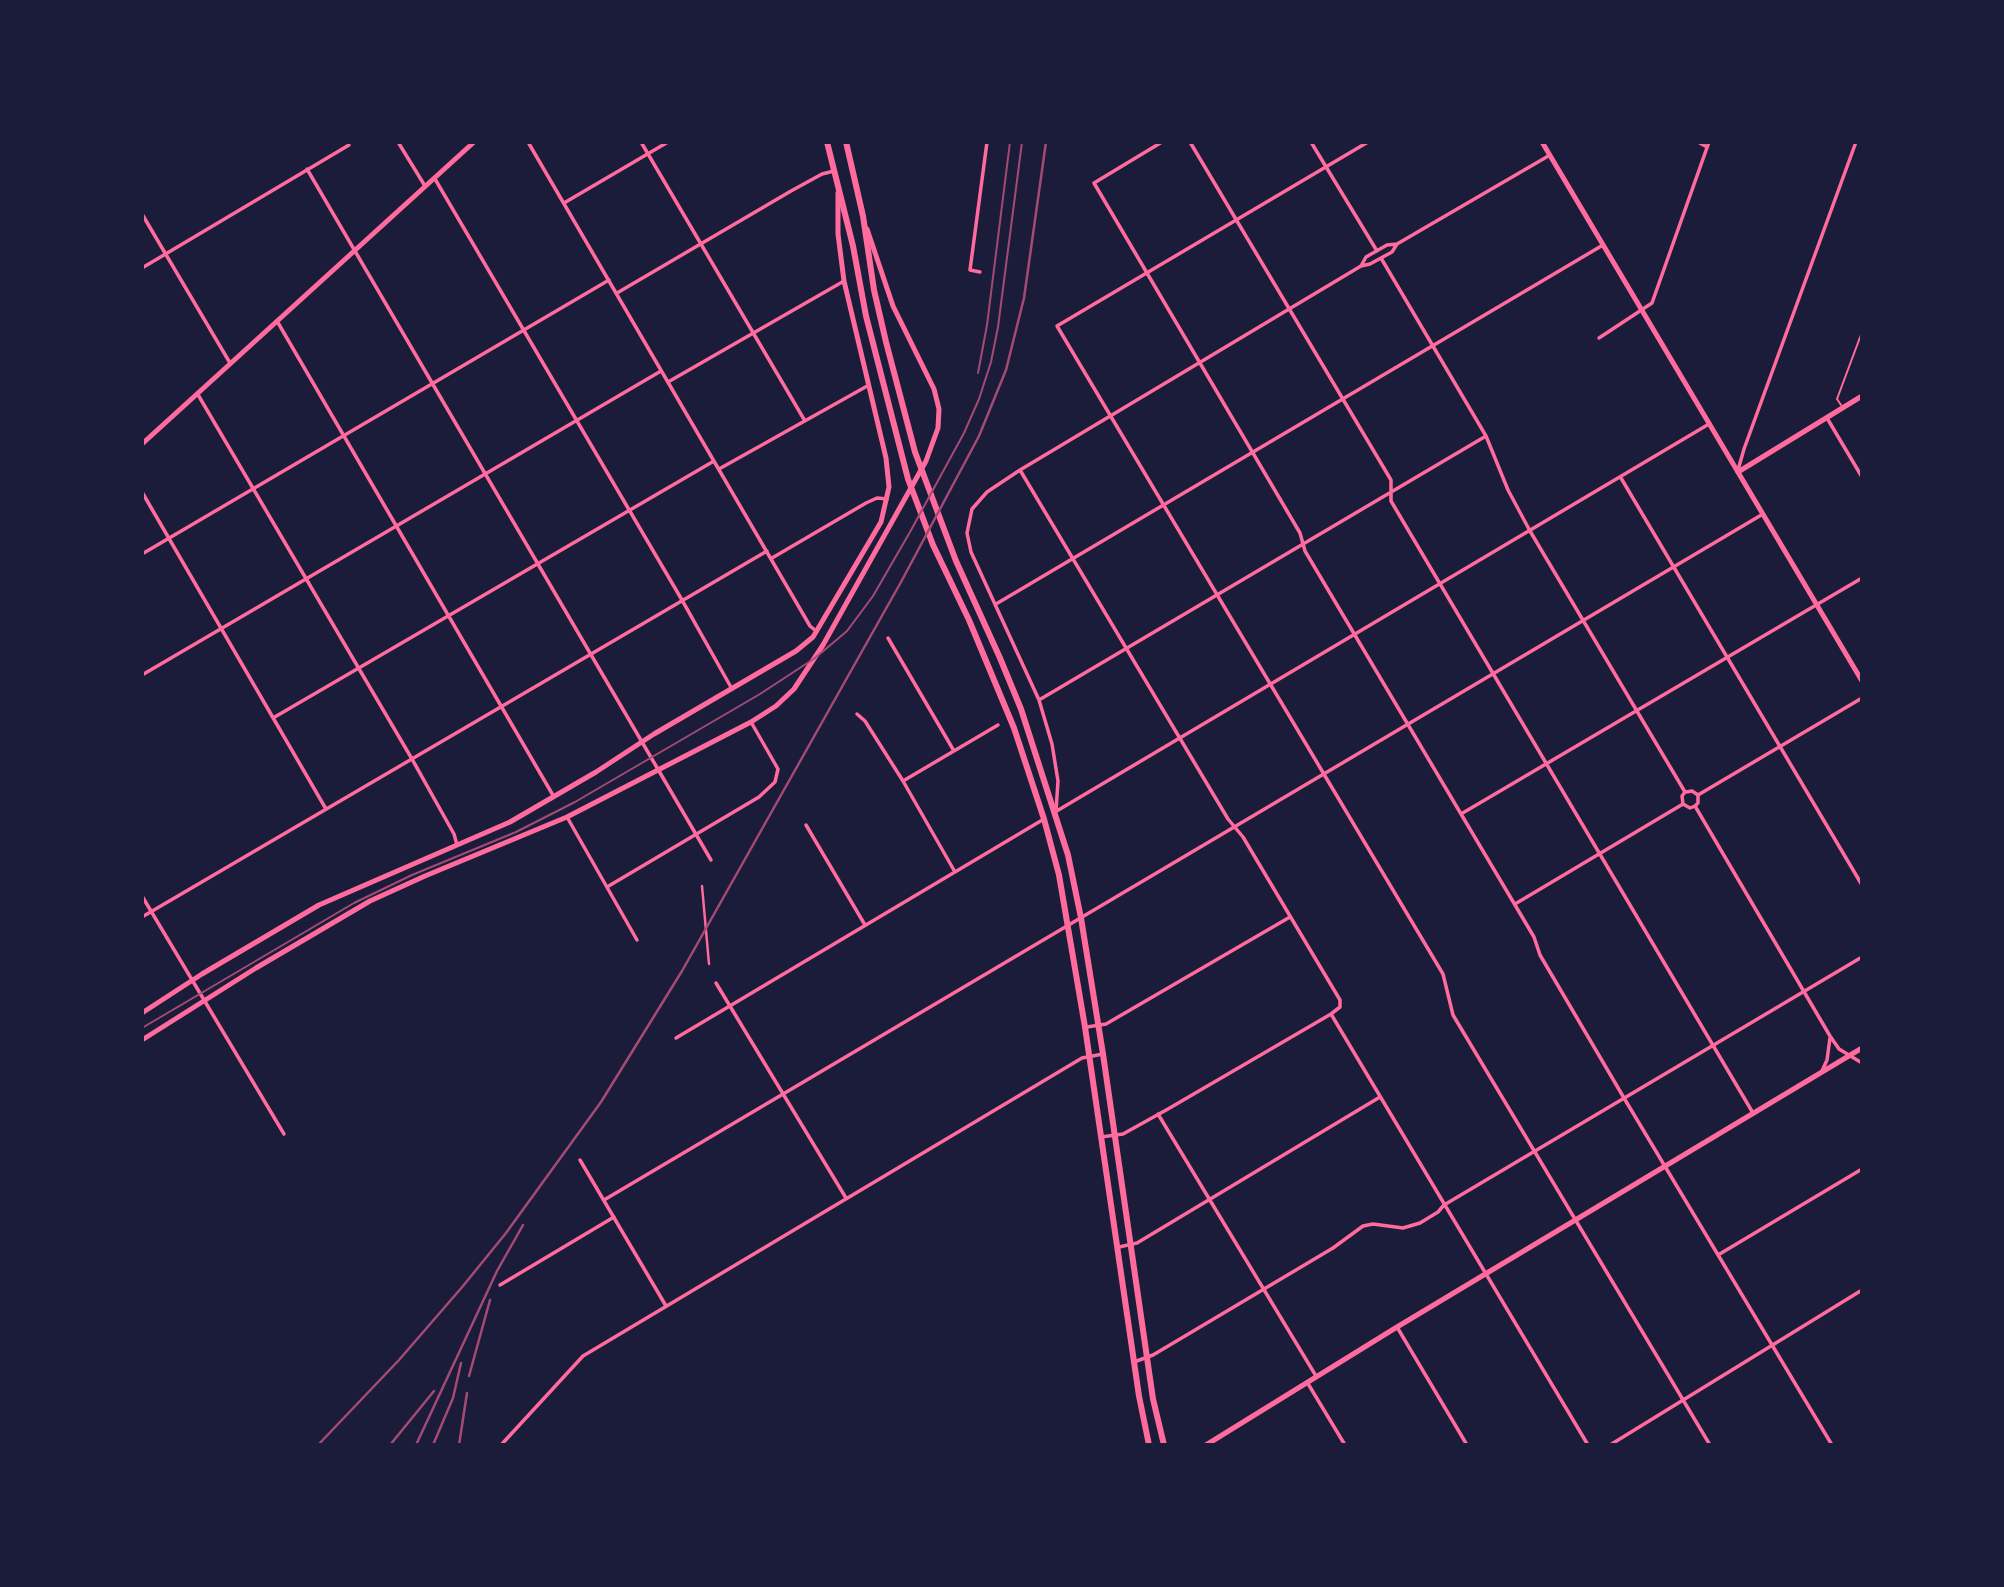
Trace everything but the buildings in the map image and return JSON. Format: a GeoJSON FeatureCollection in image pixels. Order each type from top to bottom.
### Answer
{"type":"FeatureCollection","features":[{"type":"Feature","properties":{"kind":"main road"},"geometry":{"type":"LineString","coordinates":[[827,142],[866,316],[908,479],[933,545],[1003,700],[1044,819],[1059,876],[1149,1445]]}},
{"type":"Feature","properties":{"kind":"main road"},"geometry":{"type":"LineString","coordinates":[[846,142],[863,216],[874,290],[886,342],[926,486],[1021,709],[1068,855],[1103,1054],[1147,1359],[1164,1445]]}},
{"type":"Feature","properties":{"kind":"street"},"geometry":{"type":"LineString","coordinates":[[398,142],[425,186]]}},
{"type":"Feature","properties":{"kind":"street"},"geometry":{"type":"LineString","coordinates":[[142,444],[474,142]]}},
{"type":"Feature","properties":{"kind":"street"},"geometry":{"type":"LineString","coordinates":[[528,142],[810,625],[817,632]]}},
{"type":"Feature","properties":{"kind":"street"},"geometry":{"type":"LineString","coordinates":[[641,142],[805,421]]}},
{"type":"Feature","properties":{"kind":"street"},"geometry":{"type":"LineString","coordinates":[[563,203],[668,142]]}},
{"type":"Feature","properties":{"kind":"street"},"geometry":{"type":"LineString","coordinates":[[979,272],[970,270],[987,142]]}},
{"type":"Feature","properties":{"kind":"street"},"geometry":{"type":"LineString","coordinates":[[1162,142],[1094,183],[1300,533],[1305,551],[1515,904],[1534,937],[1540,956],[1832,1445]]}},
{"type":"Feature","properties":{"kind":"street"},"geometry":{"type":"LineString","coordinates":[[1190,142],[1391,480],[1391,501],[1754,1113]]}},
{"type":"Feature","properties":{"kind":"street"},"geometry":{"type":"LineString","coordinates":[[1311,142],[1377,251]]}},
{"type":"Feature","properties":{"kind":"street"},"geometry":{"type":"LineString","coordinates":[[1368,142],[1057,326],[1443,974],[1453,1014],[1710,1445]]}},
{"type":"Feature","properties":{"kind":"street"},"geometry":{"type":"LineString","coordinates":[[1542,142],[1862,681]]}},
{"type":"Feature","properties":{"kind":"street"},"geometry":{"type":"LineString","coordinates":[[1698,142],[1707,147]]}},
{"type":"Feature","properties":{"kind":"street"},"geometry":{"type":"LineString","coordinates":[[1599,338],[1642,311],[1653,300],[1709,142]]}},
{"type":"Feature","properties":{"kind":"street"},"geometry":{"type":"LineString","coordinates":[[1738,472],[1856,142]]}},
{"type":"Feature","properties":{"kind":"street"},"geometry":{"type":"LineString","coordinates":[[142,268],[349,145]]}},
{"type":"Feature","properties":{"kind":"street"},"geometry":{"type":"LineString","coordinates":[[1361,266],[1366,257],[1387,244],[1396,244],[1550,155]]}},
{"type":"Feature","properties":{"kind":"street"},"geometry":{"type":"LineString","coordinates":[[307,169],[711,860]]}},
{"type":"Feature","properties":{"kind":"street"},"geometry":{"type":"LineString","coordinates":[[617,293],[822,174],[835,171]]}},
{"type":"Feature","properties":{"kind":"street"},"geometry":{"type":"LineString","coordinates":[[434,177],[732,689]]}},
{"type":"Feature","properties":{"kind":"street"},"geometry":{"type":"LineString","coordinates":[[142,1013],[192,980],[319,905],[510,822],[804,646],[817,632],[877,529],[887,499],[888,470],[844,281],[838,234],[838,183]]}},
{"type":"Feature","properties":{"kind":"street"},"geometry":{"type":"LineString","coordinates":[[142,215],[230,363]]}},
{"type":"Feature","properties":{"kind":"street"},"geometry":{"type":"LineString","coordinates":[[142,1040],[256,968],[370,901],[567,817],[751,722],[784,700],[804,676],[900,507],[932,448],[939,417],[934,389],[893,306],[863,216]]}},
{"type":"Feature","properties":{"kind":"street"},"geometry":{"type":"LineString","coordinates":[[1055,812],[1057,771],[1052,744],[1039,700],[971,552],[967,533],[970,514],[987,492],[1020,470],[1361,266],[1392,252],[1396,244]]}},
{"type":"Feature","properties":{"kind":"street"},"geometry":{"type":"LineString","coordinates":[[996,604],[1603,245]]}},
{"type":"Feature","properties":{"kind":"street"},"geometry":{"type":"LineString","coordinates":[[1381,258],[1486,436],[1508,490],[1530,531],[1685,792]]}},
{"type":"Feature","properties":{"kind":"street"},"geometry":{"type":"LineString","coordinates":[[142,554],[609,280]]}},
{"type":"Feature","properties":{"kind":"street"},"geometry":{"type":"LineString","coordinates":[[668,382],[844,281]]}},
{"type":"Feature","properties":{"kind":"street"},"geometry":{"type":"LineString","coordinates":[[277,321],[554,797]]}},
{"type":"Feature","properties":{"kind":"street"},"geometry":{"type":"LineString","coordinates":[[142,675],[662,371]]}},
{"type":"Feature","properties":{"kind":"street"},"geometry":{"type":"LineString","coordinates":[[719,470],[869,385]]}},
{"type":"Feature","properties":{"kind":"street"},"geometry":{"type":"LineString","coordinates":[[197,393],[412,759],[454,834],[457,845]]}},
{"type":"Feature","properties":{"kind":"street"},"geometry":{"type":"LineString","coordinates":[[1738,472],[1862,396]]}},
{"type":"Feature","properties":{"kind":"street"},"geometry":{"type":"LineString","coordinates":[[1827,418],[1862,477]]}},
{"type":"Feature","properties":{"kind":"street"},"geometry":{"type":"LineString","coordinates":[[1055,812],[1709,424]]}},
{"type":"Feature","properties":{"kind":"street"},"geometry":{"type":"LineString","coordinates":[[1039,700],[1486,436]]}},
{"type":"Feature","properties":{"kind":"street"},"geometry":{"type":"LineString","coordinates":[[272,718],[714,461]]}},
{"type":"Feature","properties":{"kind":"street"},"geometry":{"type":"LineString","coordinates":[[1020,470],[1340,1000],[1340,1007],[1331,1014],[1158,1114],[1123,1134],[1101,1137]]}},
{"type":"Feature","properties":{"kind":"street"},"geometry":{"type":"LineString","coordinates":[[1621,478],[1862,885]]}},
{"type":"Feature","properties":{"kind":"street"},"geometry":{"type":"LineString","coordinates":[[142,492],[326,809]]}},
{"type":"Feature","properties":{"kind":"street"},"geometry":{"type":"LineString","coordinates":[[772,559],[866,503],[877,498],[887,499]]}},
{"type":"Feature","properties":{"kind":"street"},"geometry":{"type":"LineString","coordinates":[[604,1200],[1763,514]]}},
{"type":"Feature","properties":{"kind":"street"},"geometry":{"type":"LineString","coordinates":[[142,917],[767,551]]}},
{"type":"Feature","properties":{"kind":"street"},"geometry":{"type":"LineString","coordinates":[[1461,814],[1862,578]]}},
{"type":"Feature","properties":{"kind":"street"},"geometry":{"type":"LineString","coordinates":[[888,638],[954,751]]}},
{"type":"Feature","properties":{"kind":"street"},"geometry":{"type":"LineString","coordinates":[[1698,795],[1862,698]]}},
{"type":"Feature","properties":{"kind":"street"},"geometry":{"type":"LineString","coordinates":[[857,714],[865,721],[903,781],[955,872]]}},
{"type":"Feature","properties":{"kind":"street"},"geometry":{"type":"LineString","coordinates":[[607,887],[759,797],[777,778],[778,769],[751,722]]}},
{"type":"Feature","properties":{"kind":"street"},"geometry":{"type":"LineString","coordinates":[[903,781],[998,725]]}},
{"type":"Feature","properties":{"kind":"street"},"geometry":{"type":"LineString","coordinates":[[1685,792],[1692,791],[1698,795]]}},
{"type":"Feature","properties":{"kind":"street"},"geometry":{"type":"LineString","coordinates":[[1683,804],[1682,796],[1685,792]]}},
{"type":"Feature","properties":{"kind":"street"},"geometry":{"type":"LineString","coordinates":[[1683,804],[1690,808],[1695,806],[1699,800],[1698,795]]}},
{"type":"Feature","properties":{"kind":"street"},"geometry":{"type":"LineString","coordinates":[[1515,904],[1683,804]]}},
{"type":"Feature","properties":{"kind":"street"},"geometry":{"type":"LineString","coordinates":[[1695,806],[1830,1036],[1839,1049],[1862,1063]]}},
{"type":"Feature","properties":{"kind":"street"},"geometry":{"type":"LineString","coordinates":[[567,817],[637,940]]}},
{"type":"Feature","properties":{"kind":"street"},"geometry":{"type":"LineString","coordinates":[[676,1038],[1044,819]]}},
{"type":"Feature","properties":{"kind":"street"},"geometry":{"type":"LineString","coordinates":[[806,825],[865,925]]}},
{"type":"Feature","properties":{"kind":"street"},"geometry":{"type":"LineString","coordinates":[[702,886],[709,964]]}},
{"type":"Feature","properties":{"kind":"street"},"geometry":{"type":"LineString","coordinates":[[142,896],[284,1134]]}},
{"type":"Feature","properties":{"kind":"street"},"geometry":{"type":"LineString","coordinates":[[1085,1027],[1106,1024],[1290,917]]}},
{"type":"Feature","properties":{"kind":"street"},"geometry":{"type":"LineString","coordinates":[[1134,1362],[1147,1359],[1333,1248],[1363,1226],[1373,1224],[1409,1227],[1438,1212],[1444,1205],[1862,957]]}},
{"type":"Feature","properties":{"kind":"street"},"geometry":{"type":"LineString","coordinates":[[716,983],[846,1198]]}},
{"type":"Feature","properties":{"kind":"street"},"geometry":{"type":"LineString","coordinates":[[1331,1014],[1588,1445]]}},
{"type":"Feature","properties":{"kind":"street"},"geometry":{"type":"LineString","coordinates":[[1822,1072],[1827,1060],[1830,1036]]}},
{"type":"Feature","properties":{"kind":"street"},"geometry":{"type":"LineString","coordinates":[[1206,1445],[1862,1048]]}},
{"type":"Feature","properties":{"kind":"street"},"geometry":{"type":"LineString","coordinates":[[501,1445],[583,1356],[1082,1058],[1103,1054]]}},
{"type":"Feature","properties":{"kind":"street"},"geometry":{"type":"LineString","coordinates":[[1117,1247],[1130,1245],[1380,1097]]}},
{"type":"Feature","properties":{"kind":"street"},"geometry":{"type":"LineString","coordinates":[[1158,1114],[1317,1376]]}},
{"type":"Feature","properties":{"kind":"street"},"geometry":{"type":"LineString","coordinates":[[580,1160],[666,1306]]}},
{"type":"Feature","properties":{"kind":"street"},"geometry":{"type":"LineString","coordinates":[[1718,1255],[1862,1169]]}},
{"type":"Feature","properties":{"kind":"street"},"geometry":{"type":"LineString","coordinates":[[500,1285],[614,1217]]}},
{"type":"Feature","properties":{"kind":"street"},"geometry":{"type":"LineString","coordinates":[[1610,1445],[1862,1290]]}},
{"type":"Feature","properties":{"kind":"street"},"geometry":{"type":"LineString","coordinates":[[1397,1327],[1467,1445]]}},
{"type":"Feature","properties":{"kind":"street"},"geometry":{"type":"LineString","coordinates":[[1307,1382],[1345,1445]]}},
{"type":"Feature","properties":{"kind":"lane"},"geometry":{"type":"LineString","coordinates":[[1843,408],[1837,399],[1862,332]]}},
{"type":"Feature","properties":{"kind":"tram line"},"geometry":{"type":"LineString","coordinates":[[978,373],[987,325],[1010,142]]}},
{"type":"Feature","properties":{"kind":"tram line"},"geometry":{"type":"LineString","coordinates":[[142,1028],[354,903],[412,875],[516,832],[575,802],[760,694],[815,658],[847,631],[873,596],[910,532],[964,433],[979,399],[991,362],[998,327],[1022,142]]}},
{"type":"Feature","properties":{"kind":"railway"},"geometry":{"type":"LineString","coordinates":[[318,1445],[399,1360],[463,1286],[506,1233],[601,1102],[682,971],[901,582],[979,436],[1006,370],[1024,298],[1046,142]]}},
{"type":"Feature","properties":{"kind":"railway"},"geometry":{"type":"LineString","coordinates":[[416,1445],[497,1271],[523,1225]]}},
{"type":"Feature","properties":{"kind":"railway"},"geometry":{"type":"LineString","coordinates":[[469,1376],[490,1300]]}},
{"type":"Feature","properties":{"kind":"railway"},"geometry":{"type":"LineString","coordinates":[[433,1445],[453,1398],[461,1363]]}},
{"type":"Feature","properties":{"kind":"railway"},"geometry":{"type":"LineString","coordinates":[[390,1445],[434,1391]]}},
{"type":"Feature","properties":{"kind":"railway"},"geometry":{"type":"LineString","coordinates":[[459,1445],[467,1393]]}}]}
